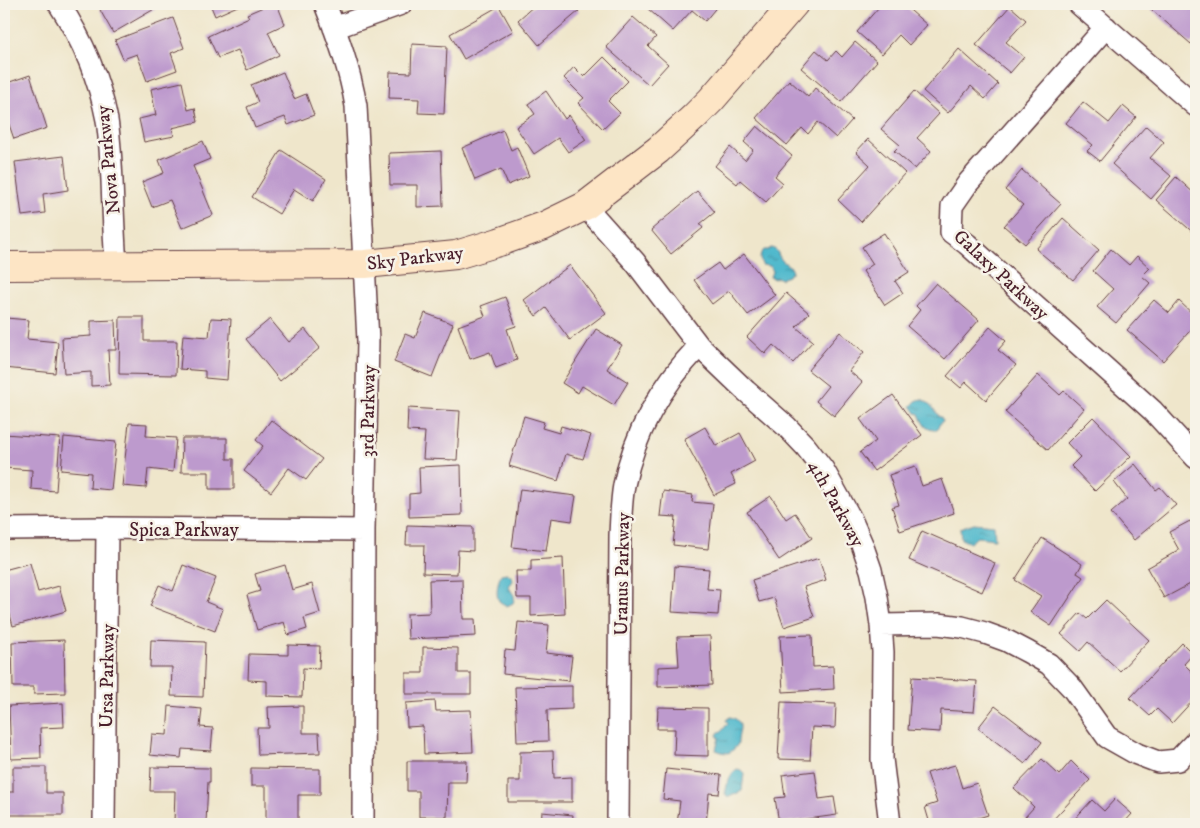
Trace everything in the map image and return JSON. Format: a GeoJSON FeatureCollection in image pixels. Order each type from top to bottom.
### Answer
{"type":"FeatureCollection","features":[{"type":"Feature","properties":{"kind":"street","name":"Nova Parkway"},"geometry":{"type":"LineString","coordinates":[[59,4],[83,45],[101,94],[110,146],[116,266]]}},
{"type":"Feature","properties":{"kind":"street","name":"3rd Parkway"},"geometry":{"type":"LineString","coordinates":[[325,4],[352,84],[356,106],[365,264],[368,341],[364,530],[363,824]]}},
{"type":"Feature","properties":{"kind":"street"},"geometry":{"type":"LineString","coordinates":[[334,28],[400,4]]}},
{"type":"Feature","properties":{"kind":"street","name":"Sky Parkway"},"geometry":{"type":"LineString","coordinates":[[4,266],[365,264],[456,256],[544,226],[585,206],[658,150],[694,117],[794,4]]}},
{"type":"Feature","properties":{"kind":"street"},"geometry":{"type":"LineString","coordinates":[[1079,4],[1196,106]]}},
{"type":"Feature","properties":{"kind":"street","name":"Galaxy Parkway"},"geometry":{"type":"LineString","coordinates":[[1106,27],[968,184],[952,206],[951,232],[967,244],[1153,411],[1196,458]]}},
{"type":"Feature","properties":{"kind":"street","name":"4th Parkway"},"geometry":{"type":"LineString","coordinates":[[585,206],[635,262],[699,346],[746,392],[787,427],[806,447],[823,469],[851,519],[871,570],[881,625],[883,652],[882,759],[890,824]]}},
{"type":"Feature","properties":{"kind":"street","name":"Uranus Parkway"},"geometry":{"type":"LineString","coordinates":[[618,824],[620,535],[624,486],[636,442],[646,420],[669,381],[699,346]]}},
{"type":"Feature","properties":{"kind":"street","name":"Ursa Parkway"},"geometry":{"type":"LineString","coordinates":[[104,824],[108,528]]}},
{"type":"Feature","properties":{"kind":"street","name":"Spica Parkway"},"geometry":{"type":"LineString","coordinates":[[4,529],[364,530]]}},
{"type":"Feature","properties":{"kind":"street"},"geometry":{"type":"LineString","coordinates":[[881,625],[938,624],[962,627],[1007,641],[1049,664],[1072,688],[1107,737],[1137,754],[1158,762],[1178,760],[1196,741]]}},
{"type":"Feature","properties":{"kind":"water"},"geometry":{"type":"Polygon","coordinates":[[[771,248],[777,251],[782,260],[791,267],[792,273],[788,276],[774,279],[770,277],[773,271],[770,266],[762,265],[761,253],[771,248]]]}},
{"type":"Feature","properties":{"kind":"water"},"geometry":{"type":"Polygon","coordinates":[[[921,399],[929,404],[941,417],[943,421],[937,430],[927,428],[919,414],[911,406],[921,399]]]}},
{"type":"Feature","properties":{"kind":"water"},"geometry":{"type":"Polygon","coordinates":[[[974,523],[994,525],[995,539],[977,537],[970,543],[961,539],[960,528],[974,523]]]}},
{"type":"Feature","properties":{"kind":"water"},"geometry":{"type":"Polygon","coordinates":[[[507,573],[512,577],[513,581],[509,586],[514,598],[513,603],[507,606],[499,601],[497,591],[501,574],[507,573]]]}},
{"type":"Feature","properties":{"kind":"water"},"geometry":{"type":"Polygon","coordinates":[[[730,717],[740,724],[738,744],[731,752],[724,753],[716,750],[719,738],[717,735],[728,723],[726,720],[730,717]]]}},
{"type":"Feature","properties":{"kind":"water"},"geometry":{"type":"Polygon","coordinates":[[[737,769],[744,773],[742,791],[729,797],[725,794],[728,783],[730,777],[737,769]]]}},
{"type":"Feature","properties":{"kind":"building"},"geometry":{"type":"Polygon","coordinates":[[[111,4],[163,4],[113,33],[100,10],[111,4]]]}},
{"type":"Feature","properties":{"kind":"building"},"geometry":{"type":"Polygon","coordinates":[[[210,4],[242,4],[215,16],[210,4]]]}},
{"type":"Feature","properties":{"kind":"building"},"geometry":{"type":"Polygon","coordinates":[[[270,4],[277,4],[285,24],[268,32],[279,55],[247,70],[238,50],[218,58],[208,36],[249,17],[247,14],[270,4]]]}},
{"type":"Feature","properties":{"kind":"building"},"geometry":{"type":"Polygon","coordinates":[[[536,4],[573,4],[579,11],[539,45],[518,20],[536,4]]]}},
{"type":"Feature","properties":{"kind":"building"},"geometry":{"type":"Polygon","coordinates":[[[651,4],[719,4],[705,21],[692,10],[673,31],[647,8],[651,4]]]}},
{"type":"Feature","properties":{"kind":"building"},"geometry":{"type":"Polygon","coordinates":[[[876,4],[903,4],[927,25],[909,45],[899,35],[882,54],[857,32],[879,7],[876,4]]]}},
{"type":"Feature","properties":{"kind":"building"},"geometry":{"type":"Polygon","coordinates":[[[1145,4],[1196,4],[1196,37],[1191,44],[1145,4]]]}},
{"type":"Feature","properties":{"kind":"building"},"geometry":{"type":"Polygon","coordinates":[[[499,6],[513,31],[464,59],[450,34],[499,6]]]}},
{"type":"Feature","properties":{"kind":"building"},"geometry":{"type":"Polygon","coordinates":[[[1010,6],[1026,20],[1006,42],[1024,57],[1010,73],[976,45],[1010,6]]]}},
{"type":"Feature","properties":{"kind":"building"},"geometry":{"type":"Polygon","coordinates":[[[633,17],[656,37],[648,46],[668,64],[649,85],[606,47],[633,17]]]}},
{"type":"Feature","properties":{"kind":"building"},"geometry":{"type":"Polygon","coordinates":[[[173,18],[184,48],[171,53],[177,70],[147,81],[137,54],[123,59],[115,40],[173,18]]]}},
{"type":"Feature","properties":{"kind":"building"},"geometry":{"type":"Polygon","coordinates":[[[855,42],[877,61],[841,102],[801,68],[816,50],[828,60],[836,51],[842,57],[855,42]]]}},
{"type":"Feature","properties":{"kind":"building"},"geometry":{"type":"Polygon","coordinates":[[[412,44],[447,46],[444,114],[418,113],[419,99],[389,98],[390,72],[411,73],[412,44]]]}},
{"type":"Feature","properties":{"kind":"building"},"geometry":{"type":"Polygon","coordinates":[[[959,49],[998,84],[985,99],[971,86],[948,113],[923,91],[959,49]]]}},
{"type":"Feature","properties":{"kind":"building"},"geometry":{"type":"Polygon","coordinates":[[[604,57],[628,81],[608,101],[620,113],[603,129],[578,103],[584,98],[564,78],[574,67],[584,77],[604,57]]]}},
{"type":"Feature","properties":{"kind":"building"},"geometry":{"type":"Polygon","coordinates":[[[283,72],[294,99],[306,94],[314,115],[288,125],[285,117],[255,128],[247,107],[258,102],[251,85],[283,72]]]}},
{"type":"Feature","properties":{"kind":"building"},"geometry":{"type":"Polygon","coordinates":[[[30,75],[47,128],[14,139],[4,110],[4,84],[30,75]]]}},
{"type":"Feature","properties":{"kind":"building"},"geometry":{"type":"Polygon","coordinates":[[[789,80],[808,97],[815,88],[852,120],[836,138],[818,122],[808,134],[802,128],[787,145],[756,118],[789,80]]]}},
{"type":"Feature","properties":{"kind":"building"},"geometry":{"type":"Polygon","coordinates":[[[182,82],[188,110],[195,108],[198,122],[172,128],[174,136],[144,142],[139,119],[156,115],[151,89],[182,82]]]}},
{"type":"Feature","properties":{"kind":"building"},"geometry":{"type":"Polygon","coordinates":[[[546,91],[565,119],[569,115],[586,140],[568,152],[558,138],[534,154],[516,127],[535,114],[528,104],[546,91]]]}},
{"type":"Feature","properties":{"kind":"building"},"geometry":{"type":"Polygon","coordinates":[[[914,91],[939,114],[917,138],[931,151],[915,169],[894,151],[900,145],[881,129],[914,91]]]}},
{"type":"Feature","properties":{"kind":"building"},"geometry":{"type":"Polygon","coordinates":[[[1083,102],[1109,123],[1123,106],[1136,117],[1100,161],[1087,151],[1093,145],[1066,123],[1083,102]]]}},
{"type":"Feature","properties":{"kind":"building"},"geometry":{"type":"Polygon","coordinates":[[[757,126],[792,156],[775,176],[783,183],[766,202],[740,180],[737,184],[715,166],[730,147],[745,160],[753,150],[744,142],[757,126]]]}},
{"type":"Feature","properties":{"kind":"building"},"geometry":{"type":"Polygon","coordinates":[[[1146,126],[1164,142],[1150,158],[1171,176],[1151,199],[1112,164],[1146,126]]]}},
{"type":"Feature","properties":{"kind":"building"},"geometry":{"type":"Polygon","coordinates":[[[503,130],[511,150],[517,147],[529,176],[508,185],[501,169],[475,180],[462,148],[503,130]]]}},
{"type":"Feature","properties":{"kind":"building"},"geometry":{"type":"Polygon","coordinates":[[[868,139],[905,173],[861,222],[838,200],[870,165],[856,152],[868,139]]]}},
{"type":"Feature","properties":{"kind":"building"},"geometry":{"type":"Polygon","coordinates":[[[203,141],[210,159],[193,166],[213,215],[182,228],[170,200],[152,207],[142,182],[164,173],[159,160],[203,141]]]}},
{"type":"Feature","properties":{"kind":"building"},"geometry":{"type":"Polygon","coordinates":[[[281,150],[326,179],[313,201],[294,189],[279,214],[252,197],[281,150]]]}},
{"type":"Feature","properties":{"kind":"building"},"geometry":{"type":"Polygon","coordinates":[[[441,151],[443,206],[417,207],[417,185],[390,185],[389,153],[441,151]]]}},
{"type":"Feature","properties":{"kind":"building"},"geometry":{"type":"Polygon","coordinates":[[[64,156],[68,190],[43,194],[45,213],[22,216],[15,162],[64,156]]]}},
{"type":"Feature","properties":{"kind":"building"},"geometry":{"type":"Polygon","coordinates":[[[1022,170],[1061,204],[1025,244],[1004,226],[1023,205],[1005,190],[1022,170]]]}},
{"type":"Feature","properties":{"kind":"building"},"geometry":{"type":"Polygon","coordinates":[[[1176,177],[1196,195],[1196,235],[1156,200],[1176,177]]]}},
{"type":"Feature","properties":{"kind":"building"},"geometry":{"type":"Polygon","coordinates":[[[697,191],[715,212],[700,224],[703,228],[671,254],[651,230],[697,191]]]}},
{"type":"Feature","properties":{"kind":"building"},"geometry":{"type":"Polygon","coordinates":[[[1063,218],[1099,250],[1073,280],[1036,249],[1063,218]]]}},
{"type":"Feature","properties":{"kind":"building"},"geometry":{"type":"Polygon","coordinates":[[[884,233],[909,272],[895,281],[903,293],[885,305],[863,271],[873,264],[862,247],[884,233]]]}},
{"type":"Feature","properties":{"kind":"building"},"geometry":{"type":"Polygon","coordinates":[[[1111,249],[1129,265],[1137,256],[1150,268],[1142,276],[1150,283],[1116,323],[1097,307],[1113,289],[1093,271],[1111,249]]]}},
{"type":"Feature","properties":{"kind":"building"},"geometry":{"type":"Polygon","coordinates":[[[744,254],[775,295],[748,315],[729,291],[712,304],[694,280],[718,263],[723,270],[744,254]]]}},
{"type":"Feature","properties":{"kind":"building"},"geometry":{"type":"Polygon","coordinates":[[[570,265],[606,313],[570,340],[546,308],[536,316],[524,300],[570,265]]]}},
{"type":"Feature","properties":{"kind":"building"},"geometry":{"type":"Polygon","coordinates":[[[936,283],[979,320],[945,359],[907,326],[920,310],[916,306],[936,283]]]}},
{"type":"Feature","properties":{"kind":"building"},"geometry":{"type":"Polygon","coordinates":[[[786,293],[809,313],[796,327],[813,341],[793,363],[773,345],[765,354],[747,337],[786,293]]]}},
{"type":"Feature","properties":{"kind":"building"},"geometry":{"type":"Polygon","coordinates":[[[505,297],[516,326],[507,329],[517,360],[496,368],[490,352],[470,359],[458,326],[485,316],[481,306],[505,297]]]}},
{"type":"Feature","properties":{"kind":"building"},"geometry":{"type":"Polygon","coordinates":[[[1154,300],[1169,313],[1179,301],[1196,317],[1196,324],[1163,361],[1127,330],[1154,300]]]}},
{"type":"Feature","properties":{"kind":"building"},"geometry":{"type":"Polygon","coordinates":[[[425,313],[453,324],[432,377],[394,362],[405,334],[415,338],[425,313]]]}},
{"type":"Feature","properties":{"kind":"building"},"geometry":{"type":"Polygon","coordinates":[[[120,317],[144,317],[144,341],[177,341],[176,375],[119,374],[120,317]]]}},
{"type":"Feature","properties":{"kind":"building"},"geometry":{"type":"Polygon","coordinates":[[[6,318],[29,320],[27,339],[58,342],[55,373],[4,368],[6,318]]]}},
{"type":"Feature","properties":{"kind":"building"},"geometry":{"type":"Polygon","coordinates":[[[211,318],[231,319],[227,380],[205,378],[205,371],[180,369],[183,335],[209,337],[211,318]]]}},
{"type":"Feature","properties":{"kind":"building"},"geometry":{"type":"Polygon","coordinates":[[[270,319],[289,342],[305,329],[320,348],[280,381],[246,339],[270,319]]]}},
{"type":"Feature","properties":{"kind":"building"},"geometry":{"type":"Polygon","coordinates":[[[115,320],[116,350],[108,350],[110,385],[91,386],[91,372],[64,374],[62,338],[91,336],[91,321],[115,320]]]}},
{"type":"Feature","properties":{"kind":"building"},"geometry":{"type":"Polygon","coordinates":[[[990,327],[1006,341],[998,350],[1016,365],[986,400],[966,382],[961,388],[947,376],[990,327]]]}},
{"type":"Feature","properties":{"kind":"building"},"geometry":{"type":"Polygon","coordinates":[[[596,329],[622,345],[607,369],[628,382],[614,405],[582,386],[578,393],[562,383],[596,329]]]}},
{"type":"Feature","properties":{"kind":"building"},"geometry":{"type":"Polygon","coordinates":[[[840,332],[864,352],[849,371],[862,382],[834,416],[816,401],[828,386],[808,370],[840,332]]]}},
{"type":"Feature","properties":{"kind":"building"},"geometry":{"type":"Polygon","coordinates":[[[1038,375],[1060,395],[1064,391],[1084,409],[1048,450],[1005,412],[1038,375]]]}},
{"type":"Feature","properties":{"kind":"building"},"geometry":{"type":"Polygon","coordinates":[[[893,395],[922,435],[874,471],[860,452],[876,441],[860,419],[893,395]]]}},
{"type":"Feature","properties":{"kind":"building"},"geometry":{"type":"Polygon","coordinates":[[[408,408],[460,411],[457,460],[423,459],[425,432],[407,431],[408,408]]]}},
{"type":"Feature","properties":{"kind":"building"},"geometry":{"type":"Polygon","coordinates":[[[524,416],[544,422],[542,428],[559,433],[561,426],[591,435],[583,459],[566,454],[558,481],[509,466],[524,416]]]}},
{"type":"Feature","properties":{"kind":"building"},"geometry":{"type":"Polygon","coordinates":[[[1093,417],[1131,456],[1095,491],[1071,466],[1080,457],[1067,443],[1093,417]]]}},
{"type":"Feature","properties":{"kind":"building"},"geometry":{"type":"Polygon","coordinates":[[[271,420],[322,459],[306,480],[289,468],[271,492],[244,471],[263,446],[256,440],[271,420]]]}},
{"type":"Feature","properties":{"kind":"building"},"geometry":{"type":"Polygon","coordinates":[[[129,423],[147,424],[146,436],[176,438],[173,472],[148,469],[146,488],[122,486],[129,423]]]}},
{"type":"Feature","properties":{"kind":"building"},"geometry":{"type":"Polygon","coordinates":[[[705,427],[716,446],[740,433],[755,461],[731,474],[736,484],[714,495],[684,439],[705,427]]]}},
{"type":"Feature","properties":{"kind":"building"},"geometry":{"type":"Polygon","coordinates":[[[4,434],[60,438],[56,491],[31,489],[32,470],[4,468],[4,434]]]}},
{"type":"Feature","properties":{"kind":"building"},"geometry":{"type":"Polygon","coordinates":[[[64,437],[116,442],[111,490],[90,488],[91,473],[61,470],[64,437]]]}},
{"type":"Feature","properties":{"kind":"building"},"geometry":{"type":"Polygon","coordinates":[[[182,438],[227,438],[227,459],[234,459],[234,489],[209,489],[209,472],[181,472],[182,438]]]}},
{"type":"Feature","properties":{"kind":"building"},"geometry":{"type":"Polygon","coordinates":[[[1135,464],[1156,490],[1160,487],[1176,505],[1134,540],[1111,513],[1127,499],[1114,482],[1135,464]]]}},
{"type":"Feature","properties":{"kind":"building"},"geometry":{"type":"Polygon","coordinates":[[[461,465],[462,515],[409,517],[409,494],[420,493],[419,467],[461,465]]]}},
{"type":"Feature","properties":{"kind":"building"},"geometry":{"type":"Polygon","coordinates":[[[915,466],[922,486],[942,479],[954,513],[900,531],[892,507],[899,505],[889,475],[915,466]]]}},
{"type":"Feature","properties":{"kind":"building"},"geometry":{"type":"Polygon","coordinates":[[[520,489],[576,496],[572,521],[551,518],[546,551],[512,547],[520,489]]]}},
{"type":"Feature","properties":{"kind":"building"},"geometry":{"type":"Polygon","coordinates":[[[663,491],[693,495],[692,502],[713,504],[708,549],[673,545],[676,517],[660,516],[663,491]]]}},
{"type":"Feature","properties":{"kind":"building"},"geometry":{"type":"Polygon","coordinates":[[[771,496],[786,519],[795,513],[812,538],[779,560],[747,512],[771,496]]]}},
{"type":"Feature","properties":{"kind":"building"},"geometry":{"type":"Polygon","coordinates":[[[1190,521],[1196,532],[1196,581],[1164,598],[1147,568],[1179,550],[1169,532],[1190,521]]]}},
{"type":"Feature","properties":{"kind":"building"},"geometry":{"type":"Polygon","coordinates":[[[407,525],[473,527],[473,551],[458,550],[457,574],[423,573],[424,545],[406,545],[407,525]]]}},
{"type":"Feature","properties":{"kind":"building"},"geometry":{"type":"Polygon","coordinates":[[[922,531],[995,563],[982,592],[909,560],[922,531]]]}},
{"type":"Feature","properties":{"kind":"building"},"geometry":{"type":"Polygon","coordinates":[[[1042,538],[1082,564],[1077,573],[1083,577],[1051,626],[1030,612],[1041,596],[1015,580],[1042,538]]]}},
{"type":"Feature","properties":{"kind":"building"},"geometry":{"type":"Polygon","coordinates":[[[563,558],[565,614],[531,616],[531,598],[517,598],[516,571],[531,571],[531,560],[563,558]]]}},
{"type":"Feature","properties":{"kind":"building"},"geometry":{"type":"Polygon","coordinates":[[[819,558],[826,580],[804,587],[814,617],[784,627],[774,598],[759,602],[752,580],[819,558]]]}},
{"type":"Feature","properties":{"kind":"building"},"geometry":{"type":"Polygon","coordinates":[[[30,563],[38,592],[59,586],[66,611],[13,626],[4,592],[4,570],[30,563]]]}},
{"type":"Feature","properties":{"kind":"building"},"geometry":{"type":"Polygon","coordinates":[[[183,565],[216,578],[206,602],[223,609],[215,631],[150,606],[159,585],[173,591],[183,565]]]}},
{"type":"Feature","properties":{"kind":"building"},"geometry":{"type":"Polygon","coordinates":[[[285,565],[292,590],[312,584],[320,613],[304,618],[307,629],[288,635],[284,622],[257,630],[247,595],[260,591],[255,574],[285,565]]]}},
{"type":"Feature","properties":{"kind":"building"},"geometry":{"type":"Polygon","coordinates":[[[675,566],[709,569],[707,589],[720,590],[718,615],[672,612],[675,566]]]}},
{"type":"Feature","properties":{"kind":"building"},"geometry":{"type":"Polygon","coordinates":[[[462,579],[463,619],[475,619],[476,636],[408,639],[407,614],[430,613],[429,580],[462,579]]]}},
{"type":"Feature","properties":{"kind":"building"},"geometry":{"type":"Polygon","coordinates":[[[1106,600],[1149,640],[1120,671],[1088,642],[1080,651],[1061,634],[1080,613],[1087,619],[1106,600]]]}},
{"type":"Feature","properties":{"kind":"building"},"geometry":{"type":"Polygon","coordinates":[[[518,622],[549,625],[546,653],[572,656],[569,681],[503,674],[505,650],[515,651],[518,622]]]}},
{"type":"Feature","properties":{"kind":"building"},"geometry":{"type":"Polygon","coordinates":[[[812,635],[813,667],[833,666],[834,689],[783,692],[780,636],[812,635]]]}},
{"type":"Feature","properties":{"kind":"building"},"geometry":{"type":"Polygon","coordinates":[[[710,636],[712,685],[658,687],[658,667],[679,666],[677,637],[710,636]]]}},
{"type":"Feature","properties":{"kind":"building"},"geometry":{"type":"Polygon","coordinates":[[[64,640],[65,693],[34,694],[34,687],[13,687],[12,642],[64,640]]]}},
{"type":"Feature","properties":{"kind":"building"},"geometry":{"type":"Polygon","coordinates":[[[151,640],[205,642],[203,697],[171,696],[172,667],[150,667],[151,640]]]}},
{"type":"Feature","properties":{"kind":"building"},"geometry":{"type":"Polygon","coordinates":[[[1182,643],[1193,654],[1184,664],[1196,676],[1196,697],[1172,723],[1157,709],[1150,716],[1130,698],[1182,643]]]}},
{"type":"Feature","properties":{"kind":"building"},"geometry":{"type":"Polygon","coordinates":[[[288,645],[320,646],[319,669],[303,668],[302,697],[267,696],[267,681],[248,680],[249,654],[288,655],[288,645]]]}},
{"type":"Feature","properties":{"kind":"building"},"geometry":{"type":"Polygon","coordinates":[[[423,647],[458,648],[458,673],[471,673],[471,694],[406,694],[406,673],[423,673],[423,647]]]}},
{"type":"Feature","properties":{"kind":"building"},"geometry":{"type":"Polygon","coordinates":[[[912,677],[977,681],[974,712],[941,710],[940,732],[908,730],[912,677]]]}},
{"type":"Feature","properties":{"kind":"building"},"geometry":{"type":"Polygon","coordinates":[[[572,686],[572,709],[547,710],[548,741],[517,742],[515,687],[572,686]]]}},
{"type":"Feature","properties":{"kind":"building"},"geometry":{"type":"Polygon","coordinates":[[[435,701],[436,711],[471,710],[473,752],[424,754],[423,726],[407,727],[406,703],[435,701]]]}},
{"type":"Feature","properties":{"kind":"building"},"geometry":{"type":"Polygon","coordinates":[[[781,702],[836,704],[835,728],[812,727],[810,760],[778,759],[781,702]]]}},
{"type":"Feature","properties":{"kind":"building"},"geometry":{"type":"Polygon","coordinates":[[[63,703],[64,727],[40,728],[41,758],[11,759],[9,706],[63,703]]]}},
{"type":"Feature","properties":{"kind":"building"},"geometry":{"type":"Polygon","coordinates":[[[169,706],[202,709],[200,727],[213,728],[211,751],[182,749],[181,758],[150,755],[152,734],[167,735],[169,706]]]}},
{"type":"Feature","properties":{"kind":"building"},"geometry":{"type":"Polygon","coordinates":[[[303,706],[303,733],[319,733],[320,753],[258,755],[257,728],[269,728],[268,707],[303,706]]]}},
{"type":"Feature","properties":{"kind":"building"},"geometry":{"type":"Polygon","coordinates":[[[995,706],[1042,742],[1025,764],[978,728],[995,706]]]}},
{"type":"Feature","properties":{"kind":"building"},"geometry":{"type":"Polygon","coordinates":[[[658,707],[708,708],[708,756],[674,755],[675,729],[657,729],[658,707]]]}},
{"type":"Feature","properties":{"kind":"building"},"geometry":{"type":"Polygon","coordinates":[[[553,751],[554,778],[572,777],[572,802],[508,802],[508,781],[520,781],[520,752],[553,751]]]}},
{"type":"Feature","properties":{"kind":"building"},"geometry":{"type":"Polygon","coordinates":[[[1042,759],[1059,775],[1071,761],[1090,780],[1049,824],[1031,824],[1024,818],[1034,807],[1014,788],[1042,759]]]}},
{"type":"Feature","properties":{"kind":"building"},"geometry":{"type":"Polygon","coordinates":[[[407,761],[467,761],[466,782],[448,782],[447,817],[419,817],[419,791],[407,791],[407,761]]]}},
{"type":"Feature","properties":{"kind":"building"},"geometry":{"type":"Polygon","coordinates":[[[955,765],[962,788],[977,783],[988,815],[959,824],[930,824],[925,807],[937,803],[927,773],[955,765]]]}},
{"type":"Feature","properties":{"kind":"building"},"geometry":{"type":"Polygon","coordinates":[[[13,767],[46,767],[46,793],[63,793],[63,815],[4,815],[4,792],[13,792],[13,767]]]}},
{"type":"Feature","properties":{"kind":"building"},"geometry":{"type":"Polygon","coordinates":[[[151,767],[210,768],[206,823],[174,822],[175,791],[150,791],[151,767]]]}},
{"type":"Feature","properties":{"kind":"building"},"geometry":{"type":"Polygon","coordinates":[[[251,768],[320,769],[320,795],[298,795],[298,823],[266,823],[266,786],[251,786],[251,768]]]}},
{"type":"Feature","properties":{"kind":"building"},"geometry":{"type":"Polygon","coordinates":[[[666,769],[721,775],[719,794],[709,793],[706,824],[677,824],[680,801],[663,799],[666,769]]]}},
{"type":"Feature","properties":{"kind":"building"},"geometry":{"type":"Polygon","coordinates":[[[815,771],[819,799],[834,797],[837,815],[779,823],[775,798],[785,797],[782,775],[815,771]]]}},
{"type":"Feature","properties":{"kind":"building"},"geometry":{"type":"Polygon","coordinates":[[[1115,799],[1132,814],[1123,824],[1070,824],[1092,800],[1104,811],[1115,799]]]}},
{"type":"Feature","properties":{"kind":"building"},"geometry":{"type":"Polygon","coordinates":[[[542,812],[573,815],[572,824],[541,824],[542,812]]]}}]}
